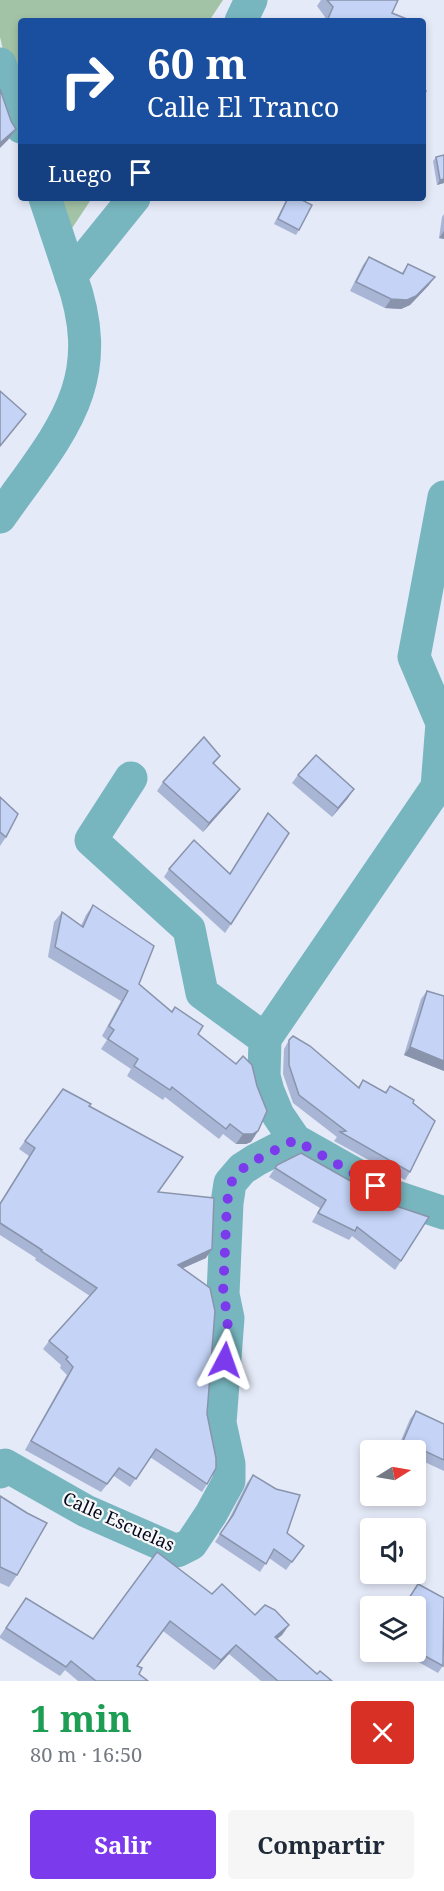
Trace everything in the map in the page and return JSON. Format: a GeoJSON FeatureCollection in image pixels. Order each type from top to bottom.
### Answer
{"type":"FeatureCollection","features":[{"type":"Feature","properties":{"kind":"street"},"geometry":{"type":"LineString","coordinates":[[242,18],[251,0]]}},
{"type":"Feature","properties":{"kind":"street"},"geometry":{"type":"LineString","coordinates":[[0,64],[18,118]]}},
{"type":"Feature","properties":{"kind":"street"},"geometry":{"type":"LineString","coordinates":[[0,517],[62,428],[74,404],[85,359],[85,335],[80,301],[46,201]]}},
{"type":"Feature","properties":{"kind":"street"},"geometry":{"type":"LineString","coordinates":[[71,276],[132,201]]}},
{"type":"Feature","properties":{"kind":"street"},"geometry":{"type":"LineString","coordinates":[[444,497],[414,657],[442,723],[437,786],[265,1039],[264,1076],[278,1115],[295,1140],[396,1197],[444,1213]]}},
{"type":"Feature","properties":{"kind":"street"},"geometry":{"type":"LineString","coordinates":[[131,778],[91,840],[189,929],[202,993],[265,1039]]}},
{"type":"Feature","properties":{"kind":"street","name":"Calle Escuelas"},"geometry":{"type":"LineString","coordinates":[[0,1472],[5,1465],[86,1511],[177,1551],[191,1544],[212,1514],[229,1481],[229,1464],[220,1422],[228,1318],[223,1294],[230,1184],[242,1169],[295,1140]]}},
{"type":"Feature","properties":{"kind":"green space"},"geometry":{"type":"Polygon","coordinates":[[[0,0],[223,0],[211,18],[18,18],[18,116],[0,37],[0,0]]]}},
{"type":"Feature","properties":{"kind":"green space"},"geometry":{"type":"Polygon","coordinates":[[[38,201],[90,201],[51,260],[38,201]]]}},
{"type":"Feature","properties":{"kind":"building"},"geometry":{"type":"Polygon","coordinates":[[[327,0],[398,0],[392,13],[404,18],[328,18],[333,7],[327,0]]]}},
{"type":"Feature","properties":{"kind":"building"},"geometry":{"type":"Polygon","coordinates":[[[0,89],[16,129],[0,143],[0,89]]]}},
{"type":"Feature","properties":{"kind":"building"},"geometry":{"type":"Polygon","coordinates":[[[444,155],[444,179],[440,180],[436,157],[444,155]]]}},
{"type":"Feature","properties":{"kind":"building"},"geometry":{"type":"Polygon","coordinates":[[[287,201],[304,201],[312,205],[299,230],[278,219],[287,201]]]}},
{"type":"Feature","properties":{"kind":"building"},"geometry":{"type":"Polygon","coordinates":[[[369,257],[403,274],[408,264],[435,277],[416,296],[407,300],[391,299],[356,282],[369,257]]]}},
{"type":"Feature","properties":{"kind":"building"},"geometry":{"type":"Polygon","coordinates":[[[0,391],[26,414],[0,446],[0,391]]]}},
{"type":"Feature","properties":{"kind":"building"},"geometry":{"type":"Polygon","coordinates":[[[204,737],[220,756],[213,763],[240,789],[209,823],[163,782],[204,737]]]}},
{"type":"Feature","properties":{"kind":"building"},"geometry":{"type":"Polygon","coordinates":[[[316,755],[354,789],[338,808],[298,775],[316,755]]]}},
{"type":"Feature","properties":{"kind":"building"},"geometry":{"type":"Polygon","coordinates":[[[0,797],[18,814],[6,837],[0,832],[0,797]]]}},
{"type":"Feature","properties":{"kind":"building"},"geometry":{"type":"Polygon","coordinates":[[[268,813],[289,833],[231,924],[169,869],[194,840],[230,874],[268,813]]]}},
{"type":"Feature","properties":{"kind":"building"},"geometry":{"type":"Polygon","coordinates":[[[93,905],[154,946],[139,984],[172,1012],[175,1007],[203,1026],[198,1034],[236,1064],[243,1056],[252,1065],[267,1111],[258,1131],[253,1134],[243,1134],[230,1124],[226,1129],[172,1087],[170,1090],[134,1066],[138,1059],[108,1039],[114,1030],[109,1026],[128,991],[55,947],[62,912],[83,927],[93,905]]]}},
{"type":"Feature","properties":{"kind":"building"},"geometry":{"type":"Polygon","coordinates":[[[427,991],[444,996],[444,1061],[410,1047],[427,991]]]}},
{"type":"Feature","properties":{"kind":"building"},"geometry":{"type":"Polygon","coordinates":[[[293,1036],[310,1046],[359,1088],[363,1080],[386,1093],[390,1086],[414,1100],[413,1103],[435,1121],[410,1172],[340,1132],[346,1131],[299,1095],[289,1065],[289,1040],[293,1036]]]}},
{"type":"Feature","properties":{"kind":"building"},"geometry":{"type":"Polygon","coordinates":[[[63,1089],[91,1104],[89,1106],[183,1157],[158,1192],[214,1198],[212,1249],[178,1265],[210,1288],[215,1311],[207,1414],[216,1468],[207,1484],[156,1449],[136,1479],[119,1468],[107,1484],[31,1441],[73,1367],[66,1359],[68,1357],[49,1341],[97,1288],[0,1223],[0,1204],[35,1148],[25,1141],[63,1089]]]}},
{"type":"Feature","properties":{"kind":"building"},"geometry":{"type":"Polygon","coordinates":[[[301,1153],[393,1205],[429,1217],[401,1261],[357,1227],[355,1231],[318,1213],[326,1200],[275,1168],[301,1153]]]}},
{"type":"Feature","properties":{"kind":"building"},"geometry":{"type":"Polygon","coordinates":[[[416,1411],[444,1424],[444,1460],[426,1452],[426,1440],[403,1440],[416,1411]]]}},
{"type":"Feature","properties":{"kind":"building"},"geometry":{"type":"Polygon","coordinates":[[[253,1475],[276,1489],[300,1495],[287,1533],[304,1546],[292,1562],[274,1549],[266,1564],[220,1534],[233,1515],[253,1475]]]}},
{"type":"Feature","properties":{"kind":"building"},"geometry":{"type":"Polygon","coordinates":[[[0,1496],[47,1523],[17,1575],[0,1567],[0,1496]]]}},
{"type":"Feature","properties":{"kind":"building"},"geometry":{"type":"Polygon","coordinates":[[[157,1552],[212,1594],[222,1584],[255,1615],[265,1605],[275,1610],[289,1625],[275,1637],[317,1674],[320,1671],[332,1681],[278,1681],[236,1645],[221,1660],[170,1621],[137,1666],[142,1668],[139,1674],[148,1681],[96,1681],[71,1661],[66,1667],[6,1628],[26,1598],[93,1639],[157,1552]]]}},
{"type":"Feature","properties":{"kind":"building"},"geometry":{"type":"Polygon","coordinates":[[[418,1584],[444,1598],[443,1666],[426,1657],[426,1596],[410,1596],[418,1584]]]}},
{"type":"Feature","properties":{"kind":"route"},"geometry":{"type":"LineString","coordinates":[[225,1360],[228,1318],[223,1294],[227,1203],[230,1184],[242,1169],[295,1140],[376,1186]]}}]}
